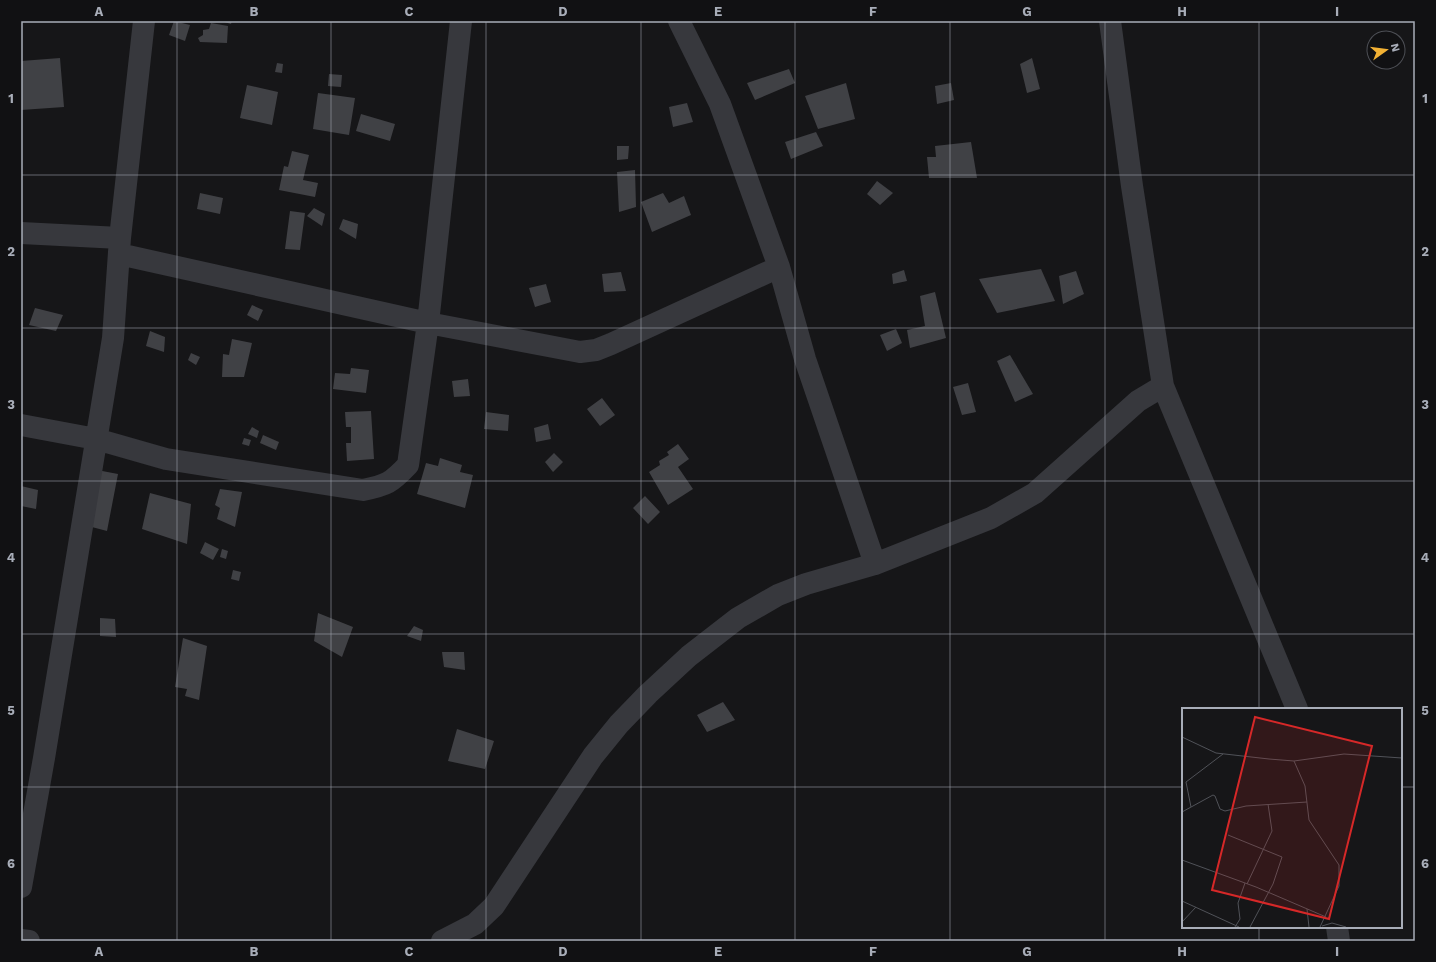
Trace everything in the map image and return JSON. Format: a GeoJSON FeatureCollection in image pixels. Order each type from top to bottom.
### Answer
{"type":"FeatureCollection","features":[{"type":"Feature","properties":{"kind":"street"},"geometry":{"type":"LineString","coordinates":[[21,887],[41,776],[113,338],[119,246],[144,21]]}},
{"type":"Feature","properties":{"kind":"street"},"geometry":{"type":"LineString","coordinates":[[21,425],[96,439],[166,459],[363,490],[380,487],[393,482],[408,465],[428,323],[461,21]]}},
{"type":"Feature","properties":{"kind":"street"},"geometry":{"type":"LineString","coordinates":[[679,21],[720,104],[779,267],[805,358],[874,564]]}},
{"type":"Feature","properties":{"kind":"street"},"geometry":{"type":"LineString","coordinates":[[1110,21],[1132,186],[1163,386],[1297,708]]}},
{"type":"Feature","properties":{"kind":"street"},"geometry":{"type":"LineString","coordinates":[[21,233],[119,246],[428,323],[580,352],[596,350],[779,267]]}},
{"type":"Feature","properties":{"kind":"street"},"geometry":{"type":"LineString","coordinates":[[442,941],[475,924],[494,906],[593,756],[648,694],[689,656],[738,618],[778,595],[806,584],[874,564],[991,518],[1035,493],[1138,401],[1163,386]]}},
{"type":"Feature","properties":{"kind":"street"},"geometry":{"type":"LineString","coordinates":[[21,783],[41,776]]}},
{"type":"Feature","properties":{"kind":"street"},"geometry":{"type":"LineString","coordinates":[[1337,928],[1339,941]]}},
{"type":"Feature","properties":{"kind":"street"},"geometry":{"type":"LineString","coordinates":[[21,940],[29,941]]}},
{"type":"Feature","properties":{"kind":"building"},"geometry":{"type":"Polygon","coordinates":[[[174,21],[190,25],[185,41],[169,35],[174,21]]]}},
{"type":"Feature","properties":{"kind":"building"},"geometry":{"type":"Polygon","coordinates":[[[221,21],[232,21],[231,24],[221,21]]]}},
{"type":"Feature","properties":{"kind":"building"},"geometry":{"type":"Polygon","coordinates":[[[211,23],[228,26],[227,43],[200,42],[198,38],[203,35],[203,30],[209,29],[211,23]]]}},
{"type":"Feature","properties":{"kind":"building"},"geometry":{"type":"Polygon","coordinates":[[[60,58],[64,107],[21,110],[21,61],[60,58]]]}},
{"type":"Feature","properties":{"kind":"building"},"geometry":{"type":"Polygon","coordinates":[[[1032,58],[1040,89],[1027,93],[1020,64],[1032,58]]]}},
{"type":"Feature","properties":{"kind":"building"},"geometry":{"type":"Polygon","coordinates":[[[277,63],[283,64],[282,73],[275,72],[277,63]]]}},
{"type":"Feature","properties":{"kind":"building"},"geometry":{"type":"Polygon","coordinates":[[[789,69],[795,83],[755,100],[747,83],[789,69]]]}},
{"type":"Feature","properties":{"kind":"building"},"geometry":{"type":"Polygon","coordinates":[[[329,74],[342,75],[341,87],[328,86],[329,74]]]}},
{"type":"Feature","properties":{"kind":"building"},"geometry":{"type":"Polygon","coordinates":[[[846,83],[855,119],[818,129],[805,96],[846,83]]]}},
{"type":"Feature","properties":{"kind":"building"},"geometry":{"type":"Polygon","coordinates":[[[951,83],[954,100],[937,104],[935,86],[951,83]]]}},
{"type":"Feature","properties":{"kind":"building"},"geometry":{"type":"Polygon","coordinates":[[[247,85],[278,92],[272,125],[240,118],[247,85]]]}},
{"type":"Feature","properties":{"kind":"building"},"geometry":{"type":"Polygon","coordinates":[[[318,93],[355,98],[349,135],[313,129],[318,93]]]}},
{"type":"Feature","properties":{"kind":"building"},"geometry":{"type":"Polygon","coordinates":[[[687,103],[693,122],[673,127],[669,107],[687,103]]]}},
{"type":"Feature","properties":{"kind":"building"},"geometry":{"type":"Polygon","coordinates":[[[361,114],[395,124],[390,141],[356,131],[361,114]]]}},
{"type":"Feature","properties":{"kind":"building"},"geometry":{"type":"Polygon","coordinates":[[[816,132],[823,146],[791,159],[785,142],[816,132]]]}},
{"type":"Feature","properties":{"kind":"building"},"geometry":{"type":"Polygon","coordinates":[[[971,142],[977,178],[929,178],[927,157],[936,157],[935,146],[971,142]]]}},
{"type":"Feature","properties":{"kind":"building"},"geometry":{"type":"Polygon","coordinates":[[[617,146],[629,146],[628,159],[617,160],[617,146]]]}},
{"type":"Feature","properties":{"kind":"building"},"geometry":{"type":"Polygon","coordinates":[[[292,151],[309,155],[303,180],[318,183],[315,197],[279,190],[284,166],[288,167],[292,151]]]}},
{"type":"Feature","properties":{"kind":"building"},"geometry":{"type":"Polygon","coordinates":[[[635,170],[636,207],[619,212],[617,172],[635,170]]]}},
{"type":"Feature","properties":{"kind":"building"},"geometry":{"type":"Polygon","coordinates":[[[877,181],[893,193],[880,205],[867,194],[877,181]]]}},
{"type":"Feature","properties":{"kind":"building"},"geometry":{"type":"Polygon","coordinates":[[[200,193],[223,198],[220,214],[197,209],[200,193]]]}},
{"type":"Feature","properties":{"kind":"building"},"geometry":{"type":"Polygon","coordinates":[[[663,193],[669,203],[684,196],[691,215],[652,232],[641,202],[663,193]]]}},
{"type":"Feature","properties":{"kind":"building"},"geometry":{"type":"Polygon","coordinates":[[[314,208],[325,214],[322,226],[307,216],[314,208]]]}},
{"type":"Feature","properties":{"kind":"building"},"geometry":{"type":"Polygon","coordinates":[[[290,211],[305,213],[300,250],[285,249],[290,211]]]}},
{"type":"Feature","properties":{"kind":"building"},"geometry":{"type":"Polygon","coordinates":[[[343,219],[358,224],[356,239],[339,229],[343,219]]]}},
{"type":"Feature","properties":{"kind":"building"},"geometry":{"type":"Polygon","coordinates":[[[1041,269],[1055,301],[997,313],[979,279],[1041,269]]]}},
{"type":"Feature","properties":{"kind":"building"},"geometry":{"type":"Polygon","coordinates":[[[904,270],[907,281],[893,284],[892,274],[904,270]]]}},
{"type":"Feature","properties":{"kind":"building"},"geometry":{"type":"Polygon","coordinates":[[[1076,271],[1084,294],[1063,304],[1059,276],[1076,271]]]}},
{"type":"Feature","properties":{"kind":"building"},"geometry":{"type":"Polygon","coordinates":[[[621,272],[626,291],[604,292],[602,274],[621,272]]]}},
{"type":"Feature","properties":{"kind":"building"},"geometry":{"type":"Polygon","coordinates":[[[546,284],[551,302],[535,307],[529,288],[546,284]]]}},
{"type":"Feature","properties":{"kind":"building"},"geometry":{"type":"Polygon","coordinates":[[[935,292],[946,338],[910,348],[907,330],[925,326],[920,296],[935,292]]]}},
{"type":"Feature","properties":{"kind":"building"},"geometry":{"type":"Polygon","coordinates":[[[252,305],[263,310],[258,321],[247,315],[252,305]]]}},
{"type":"Feature","properties":{"kind":"building"},"geometry":{"type":"Polygon","coordinates":[[[35,308],[63,315],[56,331],[29,325],[35,308]]]}},
{"type":"Feature","properties":{"kind":"building"},"geometry":{"type":"Polygon","coordinates":[[[896,329],[902,343],[887,351],[880,335],[896,329]]]}},
{"type":"Feature","properties":{"kind":"building"},"geometry":{"type":"Polygon","coordinates":[[[150,331],[165,337],[164,352],[146,346],[150,331]]]}},
{"type":"Feature","properties":{"kind":"building"},"geometry":{"type":"Polygon","coordinates":[[[232,339],[252,343],[244,377],[222,377],[223,354],[229,355],[232,339]]]}},
{"type":"Feature","properties":{"kind":"building"},"geometry":{"type":"Polygon","coordinates":[[[191,353],[200,357],[196,365],[188,360],[191,353]]]}},
{"type":"Feature","properties":{"kind":"building"},"geometry":{"type":"Polygon","coordinates":[[[1010,355],[1033,394],[1015,402],[997,361],[1010,355]]]}},
{"type":"Feature","properties":{"kind":"building"},"geometry":{"type":"Polygon","coordinates":[[[351,368],[369,370],[366,393],[333,389],[335,373],[350,374],[351,368]]]}},
{"type":"Feature","properties":{"kind":"building"},"geometry":{"type":"Polygon","coordinates":[[[468,379],[470,396],[454,397],[452,381],[468,379]]]}},
{"type":"Feature","properties":{"kind":"building"},"geometry":{"type":"Polygon","coordinates":[[[968,383],[976,412],[962,415],[953,387],[968,383]]]}},
{"type":"Feature","properties":{"kind":"building"},"geometry":{"type":"Polygon","coordinates":[[[602,398],[615,415],[600,426],[587,409],[602,398]]]}},
{"type":"Feature","properties":{"kind":"building"},"geometry":{"type":"Polygon","coordinates":[[[371,411],[374,459],[347,461],[346,443],[351,443],[351,427],[346,427],[345,412],[371,411]]]}},
{"type":"Feature","properties":{"kind":"building"},"geometry":{"type":"Polygon","coordinates":[[[486,412],[509,415],[508,431],[484,429],[486,412]]]}},
{"type":"Feature","properties":{"kind":"building"},"geometry":{"type":"Polygon","coordinates":[[[548,424],[551,439],[536,442],[534,428],[548,424]]]}},
{"type":"Feature","properties":{"kind":"building"},"geometry":{"type":"Polygon","coordinates":[[[252,427],[259,431],[257,438],[248,434],[252,427]]]}},
{"type":"Feature","properties":{"kind":"building"},"geometry":{"type":"Polygon","coordinates":[[[263,435],[279,442],[276,450],[260,443],[263,435]]]}},
{"type":"Feature","properties":{"kind":"building"},"geometry":{"type":"Polygon","coordinates":[[[244,438],[251,440],[249,446],[242,444],[244,438]]]}},
{"type":"Feature","properties":{"kind":"building"},"geometry":{"type":"Polygon","coordinates":[[[678,444],[689,459],[678,467],[693,489],[668,505],[649,472],[660,465],[659,461],[669,455],[667,452],[678,444]]]}},
{"type":"Feature","properties":{"kind":"building"},"geometry":{"type":"Polygon","coordinates":[[[554,453],[563,462],[553,472],[545,462],[554,453]]]}},
{"type":"Feature","properties":{"kind":"building"},"geometry":{"type":"Polygon","coordinates":[[[440,458],[462,465],[460,472],[473,475],[465,508],[417,494],[426,463],[438,466],[440,458]]]}},
{"type":"Feature","properties":{"kind":"building"},"geometry":{"type":"Polygon","coordinates":[[[97,470],[118,474],[107,531],[88,526],[97,470]]]}},
{"type":"Feature","properties":{"kind":"building"},"geometry":{"type":"Polygon","coordinates":[[[21,486],[38,490],[36,509],[21,506],[21,486]]]}},
{"type":"Feature","properties":{"kind":"building"},"geometry":{"type":"Polygon","coordinates":[[[220,489],[242,492],[235,527],[217,519],[220,508],[215,505],[220,489]]]}},
{"type":"Feature","properties":{"kind":"building"},"geometry":{"type":"Polygon","coordinates":[[[150,493],[191,504],[187,544],[142,529],[150,493]]]}},
{"type":"Feature","properties":{"kind":"building"},"geometry":{"type":"Polygon","coordinates":[[[645,496],[660,512],[648,524],[633,508],[645,496]]]}},
{"type":"Feature","properties":{"kind":"building"},"geometry":{"type":"Polygon","coordinates":[[[205,542],[219,549],[213,560],[200,553],[205,542]]]}},
{"type":"Feature","properties":{"kind":"building"},"geometry":{"type":"Polygon","coordinates":[[[222,549],[228,551],[226,559],[220,557],[222,549]]]}},
{"type":"Feature","properties":{"kind":"building"},"geometry":{"type":"Polygon","coordinates":[[[233,570],[241,572],[239,581],[231,579],[233,570]]]}},
{"type":"Feature","properties":{"kind":"building"},"geometry":{"type":"Polygon","coordinates":[[[318,613],[353,627],[342,657],[314,641],[318,613]]]}},
{"type":"Feature","properties":{"kind":"building"},"geometry":{"type":"Polygon","coordinates":[[[100,618],[115,619],[116,637],[100,636],[100,618]]]}},
{"type":"Feature","properties":{"kind":"building"},"geometry":{"type":"Polygon","coordinates":[[[414,626],[423,630],[421,641],[407,636],[414,626]]]}},
{"type":"Feature","properties":{"kind":"building"},"geometry":{"type":"Polygon","coordinates":[[[183,638],[207,646],[199,700],[185,696],[187,689],[175,687],[183,638]]]}},
{"type":"Feature","properties":{"kind":"building"},"geometry":{"type":"Polygon","coordinates":[[[442,652],[464,652],[465,670],[444,667],[442,652]]]}},
{"type":"Feature","properties":{"kind":"building"},"geometry":{"type":"Polygon","coordinates":[[[723,702],[735,720],[707,732],[697,715],[723,702]]]}},
{"type":"Feature","properties":{"kind":"building"},"geometry":{"type":"Polygon","coordinates":[[[457,729],[494,741],[485,769],[448,761],[457,729]]]}}]}
